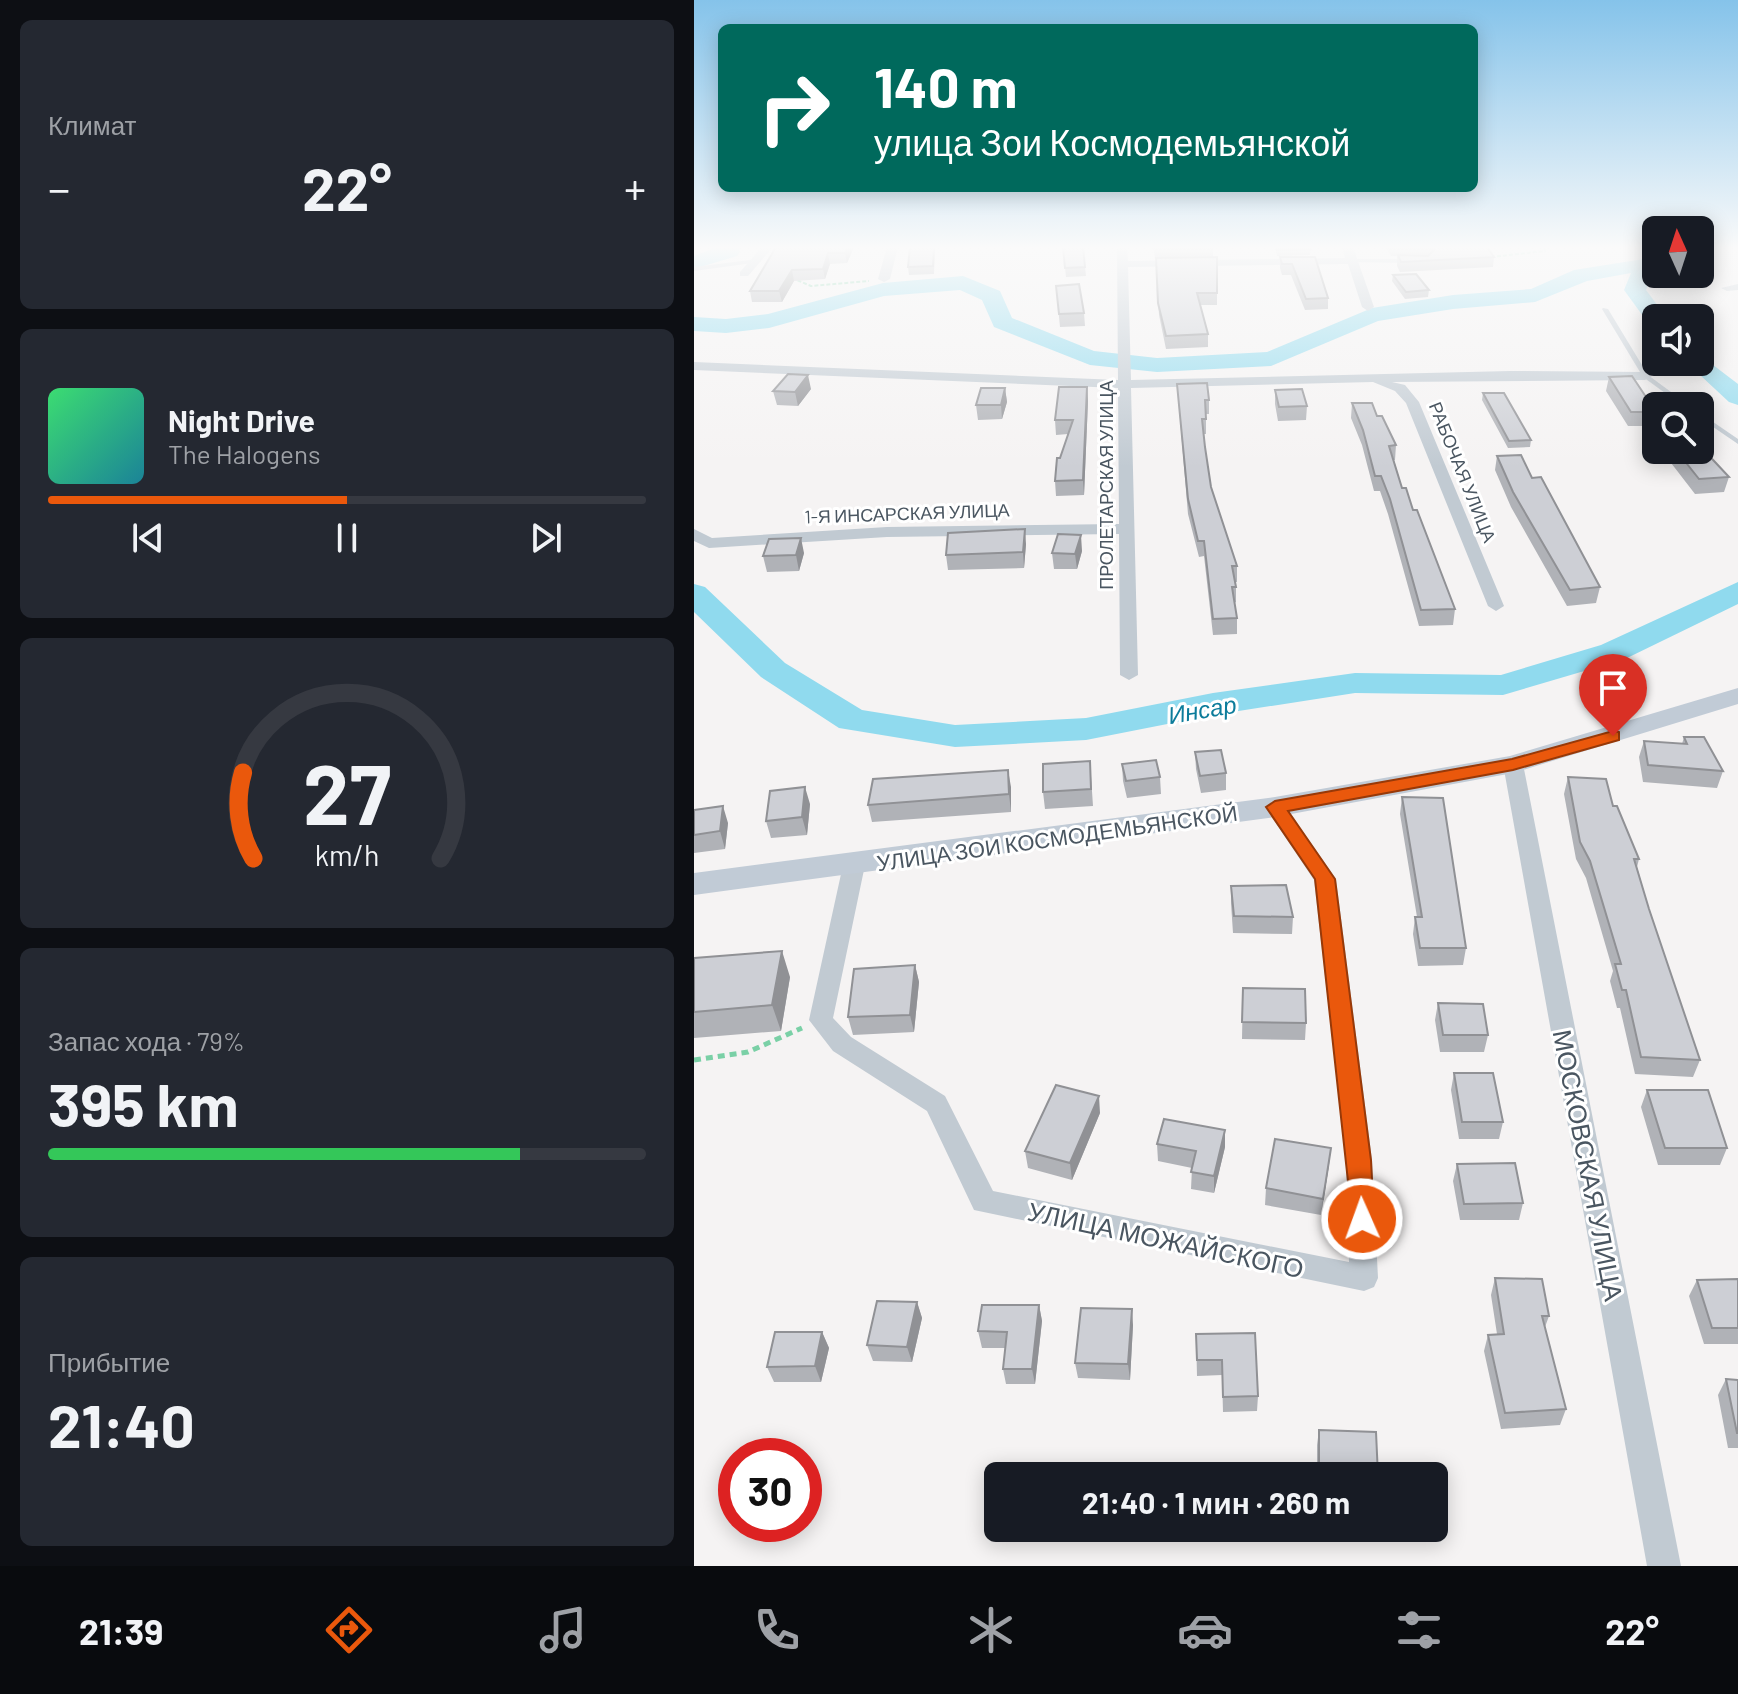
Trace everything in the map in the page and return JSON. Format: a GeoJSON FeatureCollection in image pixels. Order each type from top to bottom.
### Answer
{"type":"FeatureCollection","features":[{"type":"Feature","properties":{"kind":"street","name":"ПРОЛЕТАРСКАЯ УЛИЦА"},"geometry":{"type":"LineString","coordinates":[[1124,320],[1124,529],[1129,675]]}},
{"type":"Feature","properties":{"kind":"street"},"geometry":{"type":"LineString","coordinates":[[694,366],[1125,377],[1645,376]]}},
{"type":"Feature","properties":{"kind":"street","name":"РАБОЧАЯ УЛИЦА"},"geometry":{"type":"LineString","coordinates":[[1367,378],[1400,388],[1412,402],[1496,606]]}},
{"type":"Feature","properties":{"kind":"street","name":"1-Я ИНСАРСКАЯ УЛИЦА"},"geometry":{"type":"LineString","coordinates":[[694,534],[709,543],[872,533],[1124,529]]}},
{"type":"Feature","properties":{"kind":"street","name":"УЛИЦА ЗОИ КОСМОДЕМЬЯНСКОЙ"},"geometry":{"type":"LineString","coordinates":[[694,884],[1275,807],[1513,764],[1738,696]]}},
{"type":"Feature","properties":{"kind":"street","name":"МОСКОВСКАЯ УЛИЦА"},"geometry":{"type":"LineString","coordinates":[[1513,764],[1664,1566]]}},
{"type":"Feature","properties":{"kind":"street","name":"УЛИЦА МОЖАЙСКОГО"},"geometry":{"type":"LineString","coordinates":[[821,1020],[842,1044],[936,1104],[984,1201],[1364,1278],[1359,1160],[1325,879],[1275,807]]}},
{"type":"Feature","properties":{"kind":"street"},"geometry":{"type":"LineString","coordinates":[[821,1020],[854,865]]}},
{"type":"Feature","properties":{"kind":"lane"},"geometry":{"type":"LineString","coordinates":[[1612,320],[1642,371]]}},
{"type":"Feature","properties":{"kind":"lane"},"geometry":{"type":"LineString","coordinates":[[1645,376],[1667,392]]}},
{"type":"Feature","properties":{"kind":"lane"},"geometry":{"type":"LineString","coordinates":[[1714,425],[1738,442]]}},
{"type":"Feature","properties":{"kind":"path"},"geometry":{"type":"LineString","coordinates":[[694,1060],[748,1052],[821,1020]]}},
{"type":"Feature","properties":{"kind":"building"},"geometry":{"type":"Polygon","coordinates":[[[1162,320],[1204,320],[1208,334],[1166,336],[1162,320]]]}},
{"type":"Feature","properties":{"kind":"building"},"geometry":{"type":"Polygon","coordinates":[[[788,374],[808,375],[795,392],[773,391],[788,374]]]}},
{"type":"Feature","properties":{"kind":"building"},"geometry":{"type":"Polygon","coordinates":[[[1632,376],[1643,392],[1642,412],[1631,412],[1609,377],[1632,376]]]}},
{"type":"Feature","properties":{"kind":"building"},"geometry":{"type":"Polygon","coordinates":[[[1207,383],[1209,400],[1205,400],[1206,419],[1202,419],[1205,447],[1211,487],[1237,566],[1232,566],[1236,587],[1232,587],[1237,618],[1213,619],[1204,541],[1198,541],[1188,499],[1177,384],[1207,383]]]}},
{"type":"Feature","properties":{"kind":"building"},"geometry":{"type":"Polygon","coordinates":[[[1059,387],[1087,387],[1083,480],[1055,481],[1057,458],[1060,458],[1073,420],[1055,420],[1059,387]]]}},
{"type":"Feature","properties":{"kind":"building"},"geometry":{"type":"Polygon","coordinates":[[[981,388],[1005,388],[1001,405],[976,405],[981,388]]]}},
{"type":"Feature","properties":{"kind":"building"},"geometry":{"type":"Polygon","coordinates":[[[1302,389],[1307,406],[1279,407],[1275,390],[1302,389]]]}},
{"type":"Feature","properties":{"kind":"building"},"geometry":{"type":"Polygon","coordinates":[[[1483,393],[1504,393],[1531,440],[1509,441],[1483,393]]]}},
{"type":"Feature","properties":{"kind":"building"},"geometry":{"type":"Polygon","coordinates":[[[1352,403],[1372,403],[1377,416],[1382,416],[1396,445],[1389,446],[1402,488],[1406,488],[1413,510],[1417,510],[1455,609],[1421,610],[1390,499],[1381,476],[1375,476],[1352,403]]]}},
{"type":"Feature","properties":{"kind":"building"},"geometry":{"type":"Polygon","coordinates":[[[1521,455],[1532,478],[1541,477],[1600,587],[1570,590],[1513,492],[1497,456],[1521,455]]]}},
{"type":"Feature","properties":{"kind":"building"},"geometry":{"type":"Polygon","coordinates":[[[1714,461],[1729,477],[1699,479],[1687,464],[1714,464],[1714,461]]]}},
{"type":"Feature","properties":{"kind":"building"},"geometry":{"type":"Polygon","coordinates":[[[1025,529],[1023,552],[946,555],[948,533],[1025,529]]]}},
{"type":"Feature","properties":{"kind":"building"},"geometry":{"type":"Polygon","coordinates":[[[1058,534],[1081,535],[1075,554],[1052,553],[1058,534]]]}},
{"type":"Feature","properties":{"kind":"building"},"geometry":{"type":"Polygon","coordinates":[[[801,538],[796,555],[763,556],[769,539],[801,538]]]}},
{"type":"Feature","properties":{"kind":"building"},"geometry":{"type":"Polygon","coordinates":[[[1684,737],[1704,737],[1723,771],[1648,765],[1644,741],[1687,744],[1684,737]]]}},
{"type":"Feature","properties":{"kind":"building"},"geometry":{"type":"Polygon","coordinates":[[[1221,750],[1226,773],[1200,776],[1195,752],[1221,750]]]}},
{"type":"Feature","properties":{"kind":"building"},"geometry":{"type":"Polygon","coordinates":[[[1156,760],[1160,777],[1126,781],[1122,764],[1156,760]]]}},
{"type":"Feature","properties":{"kind":"building"},"geometry":{"type":"Polygon","coordinates":[[[1090,761],[1091,789],[1043,792],[1043,764],[1090,761]]]}},
{"type":"Feature","properties":{"kind":"building"},"geometry":{"type":"Polygon","coordinates":[[[1008,770],[1009,794],[868,805],[873,779],[1008,770]]]}},
{"type":"Feature","properties":{"kind":"building"},"geometry":{"type":"Polygon","coordinates":[[[1568,777],[1606,779],[1613,806],[1617,806],[1639,859],[1634,859],[1700,1060],[1641,1057],[1626,990],[1622,990],[1615,964],[1621,964],[1590,861],[1580,842],[1568,777]]]}},
{"type":"Feature","properties":{"kind":"building"},"geometry":{"type":"Polygon","coordinates":[[[805,787],[802,817],[766,821],[770,791],[805,787]]]}},
{"type":"Feature","properties":{"kind":"building"},"geometry":{"type":"Polygon","coordinates":[[[1402,797],[1443,798],[1466,948],[1420,948],[1415,917],[1422,917],[1402,797]]]}},
{"type":"Feature","properties":{"kind":"building"},"geometry":{"type":"Polygon","coordinates":[[[723,806],[720,831],[694,835],[694,810],[723,806]]]}},
{"type":"Feature","properties":{"kind":"building"},"geometry":{"type":"Polygon","coordinates":[[[1286,885],[1293,917],[1234,916],[1231,886],[1286,885]]]}},
{"type":"Feature","properties":{"kind":"building"},"geometry":{"type":"Polygon","coordinates":[[[782,951],[772,1005],[694,1012],[694,958],[782,951]]]}},
{"type":"Feature","properties":{"kind":"building"},"geometry":{"type":"Polygon","coordinates":[[[915,965],[910,1015],[848,1017],[854,969],[915,965]]]}},
{"type":"Feature","properties":{"kind":"building"},"geometry":{"type":"Polygon","coordinates":[[[1243,988],[1305,989],[1306,1023],[1242,1022],[1243,988]]]}},
{"type":"Feature","properties":{"kind":"building"},"geometry":{"type":"Polygon","coordinates":[[[1438,1003],[1483,1004],[1488,1035],[1443,1035],[1438,1003]]]}},
{"type":"Feature","properties":{"kind":"building"},"geometry":{"type":"Polygon","coordinates":[[[1454,1073],[1493,1073],[1503,1122],[1462,1122],[1454,1073]]]}},
{"type":"Feature","properties":{"kind":"building"},"geometry":{"type":"Polygon","coordinates":[[[1056,1085],[1099,1096],[1070,1163],[1025,1151],[1056,1085]]]}},
{"type":"Feature","properties":{"kind":"building"},"geometry":{"type":"Polygon","coordinates":[[[1647,1090],[1708,1090],[1727,1148],[1665,1148],[1647,1090]]]}},
{"type":"Feature","properties":{"kind":"building"},"geometry":{"type":"Polygon","coordinates":[[[1164,1119],[1225,1130],[1214,1176],[1191,1172],[1196,1151],[1157,1144],[1164,1119]]]}},
{"type":"Feature","properties":{"kind":"building"},"geometry":{"type":"Polygon","coordinates":[[[1275,1139],[1331,1148],[1323,1199],[1266,1188],[1275,1139]]]}},
{"type":"Feature","properties":{"kind":"building"},"geometry":{"type":"Polygon","coordinates":[[[1515,1163],[1523,1203],[1464,1204],[1457,1164],[1515,1163]]]}},
{"type":"Feature","properties":{"kind":"building"},"geometry":{"type":"Polygon","coordinates":[[[1495,1278],[1542,1279],[1549,1316],[1542,1316],[1566,1409],[1505,1413],[1488,1335],[1504,1334],[1495,1278]]]}},
{"type":"Feature","properties":{"kind":"building"},"geometry":{"type":"Polygon","coordinates":[[[1738,1279],[1738,1328],[1712,1328],[1697,1280],[1738,1279]]]}},
{"type":"Feature","properties":{"kind":"building"},"geometry":{"type":"Polygon","coordinates":[[[877,1301],[917,1302],[907,1347],[867,1345],[877,1301]]]}},
{"type":"Feature","properties":{"kind":"building"},"geometry":{"type":"Polygon","coordinates":[[[982,1305],[1039,1305],[1032,1369],[1003,1369],[1007,1332],[978,1331],[982,1305]]]}},
{"type":"Feature","properties":{"kind":"building"},"geometry":{"type":"Polygon","coordinates":[[[1081,1308],[1132,1309],[1128,1364],[1075,1363],[1081,1308]]]}},
{"type":"Feature","properties":{"kind":"building"},"geometry":{"type":"Polygon","coordinates":[[[775,1332],[822,1332],[815,1366],[767,1367],[775,1332]]]}},
{"type":"Feature","properties":{"kind":"building"},"geometry":{"type":"Polygon","coordinates":[[[1255,1333],[1258,1396],[1223,1397],[1222,1360],[1197,1360],[1196,1334],[1255,1333]]]}},
{"type":"Feature","properties":{"kind":"building"},"geometry":{"type":"Polygon","coordinates":[[[1726,1379],[1738,1380],[1738,1433],[1737,1433],[1726,1379]]]}},
{"type":"Feature","properties":{"kind":"building"},"geometry":{"type":"Polygon","coordinates":[[[1319,1430],[1376,1432],[1377,1462],[1319,1462],[1319,1430]]]}},
{"type":"Feature","properties":{"kind":"waterway"},"geometry":{"type":"LineString","coordinates":[[694,324],[726,326],[772,320]]}},
{"type":"Feature","properties":{"kind":"waterway"},"geometry":{"type":"LineString","coordinates":[[1001,320],[1090,358],[1157,365],[1271,359],[1360,320]]}},
{"type":"Feature","properties":{"kind":"waterway","name":"Инсар"},"geometry":{"type":"LineString","coordinates":[[1714,376],[1738,397]]}},
{"type":"Feature","properties":{"kind":"waterway","name":"Инсар"},"geometry":{"type":"LineString","coordinates":[[694,594],[773,670],[852,720],[955,736],[1086,729],[1213,704],[1355,683],[1503,685],[1613,652],[1738,592]]}},
{"type":"Feature","properties":{"kind":"route"},"geometry":{"type":"LineString","coordinates":[[1362,1219],[1359,1160],[1325,879],[1275,807],[1513,764],[1613,736]]}}]}
